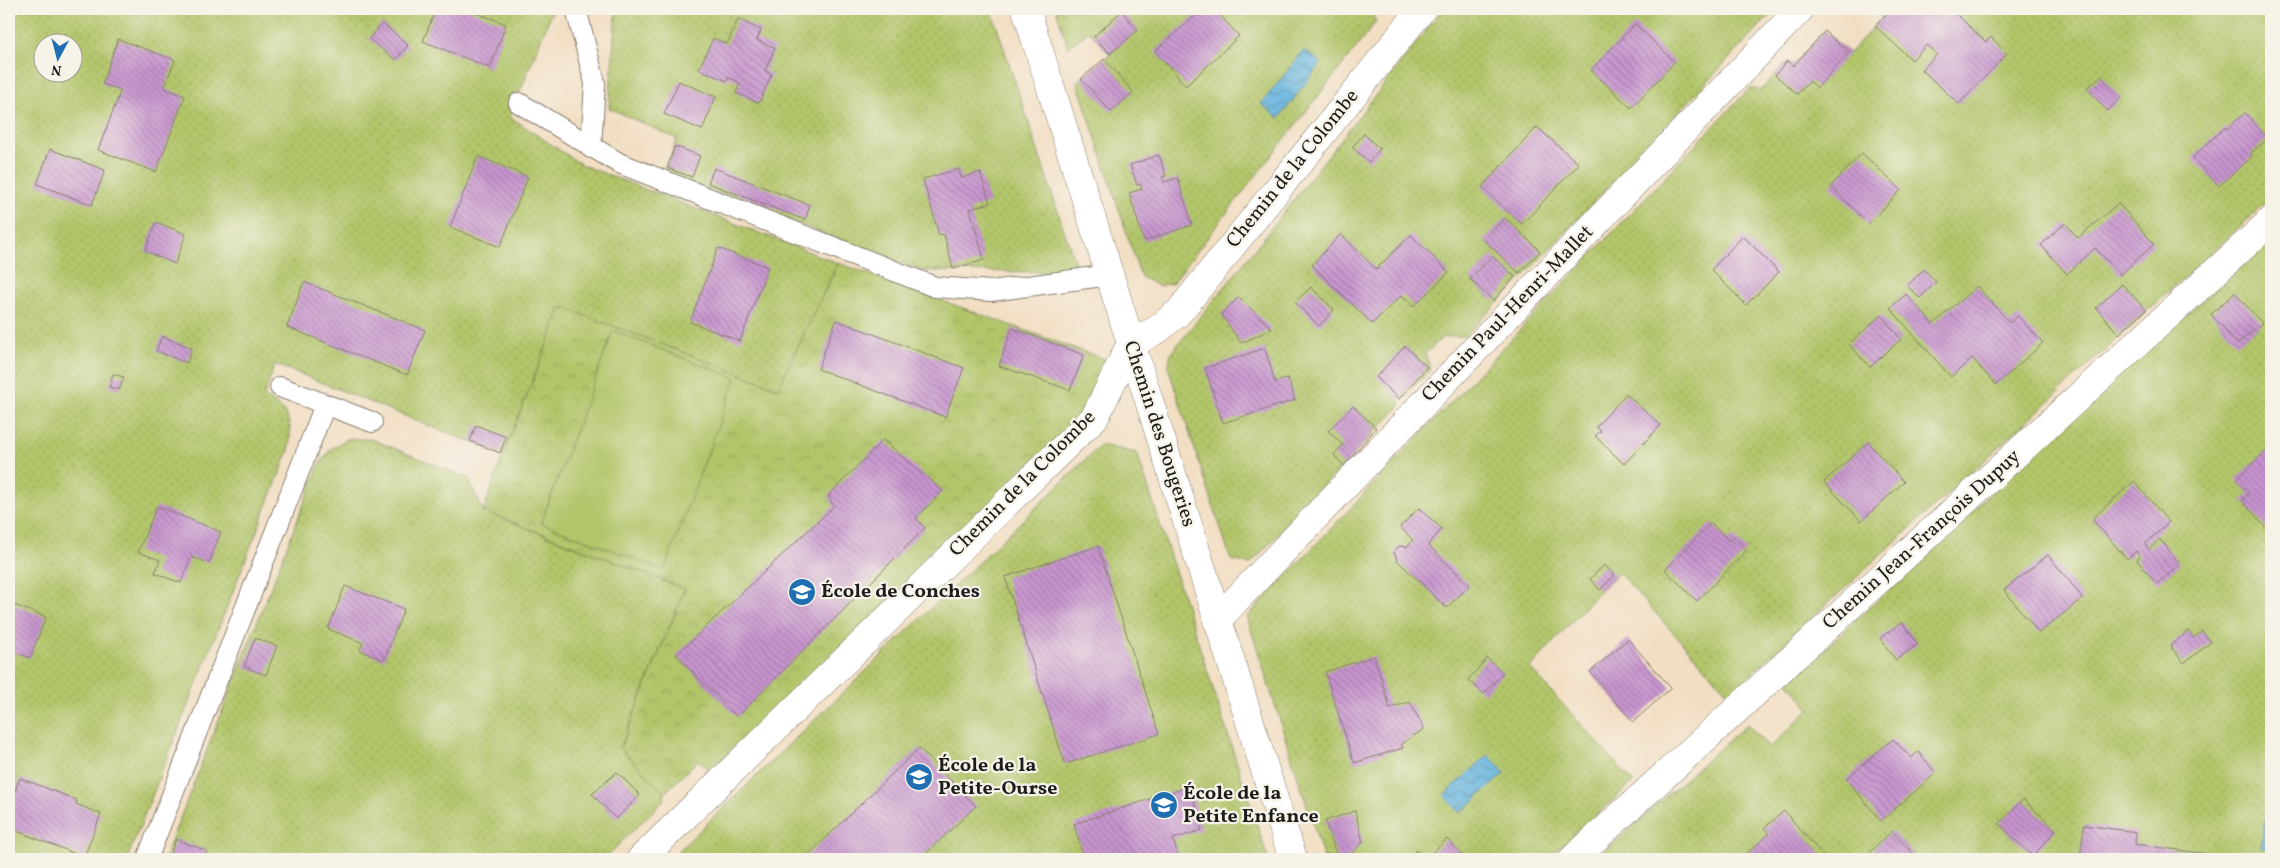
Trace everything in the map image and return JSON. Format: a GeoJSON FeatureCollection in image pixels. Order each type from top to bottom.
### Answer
{"type":"FeatureCollection","features":[{"type":"Feature","properties":{"kind":"street","name":"Chemin des Bougeries"},"geometry":{"type":"LineString","coordinates":[[1026,9],[1293,859]]}},
{"type":"Feature","properties":{"kind":"street","name":"Chemin de la Colombe"},"geometry":{"type":"LineString","coordinates":[[641,859],[1095,417],[1130,345],[1158,329],[1179,312],[1422,9]]}},
{"type":"Feature","properties":{"kind":"street","name":"Chemin Paul-Henri-Mallet"},"geometry":{"type":"LineString","coordinates":[[1217,620],[1800,9]]}},
{"type":"Feature","properties":{"kind":"street","name":"Chemin Jean-François Dupuy"},"geometry":{"type":"LineString","coordinates":[[1574,859],[2271,221]]}},
{"type":"Feature","properties":{"kind":"lane"},"geometry":{"type":"LineString","coordinates":[[576,9],[595,83],[591,148]]}},
{"type":"Feature","properties":{"kind":"lane"},"geometry":{"type":"LineString","coordinates":[[519,103],[591,148],[619,163],[935,287],[991,291],[1110,275]]}},
{"type":"Feature","properties":{"kind":"lane"},"geometry":{"type":"LineString","coordinates":[[280,387],[372,422]]}},
{"type":"Feature","properties":{"kind":"lane"},"geometry":{"type":"LineString","coordinates":[[147,859],[325,405]]}},
{"type":"Feature","properties":{"kind":"green space"},"geometry":{"type":"Polygon","coordinates":[[[9,9],[553,9],[510,117],[582,165],[838,263],[778,388],[562,307],[503,455],[275,364],[264,396],[279,407],[287,418],[290,431],[289,450],[127,859],[9,859],[9,9]]]}},
{"type":"Feature","properties":{"kind":"green space"},"geometry":{"type":"Polygon","coordinates":[[[616,9],[991,9],[1075,263],[1068,272],[923,271],[664,173],[677,139],[609,108],[616,9]]]}},
{"type":"Feature","properties":{"kind":"green space"},"geometry":{"type":"Polygon","coordinates":[[[1056,9],[1369,9],[1376,22],[1172,283],[1159,286],[1141,277],[1077,81],[1110,54],[1089,31],[1068,48],[1056,9]]]}},
{"type":"Feature","properties":{"kind":"green space"},"geometry":{"type":"Polygon","coordinates":[[[1443,9],[1776,9],[1465,336],[1443,337],[1425,354],[1431,370],[1398,401],[1401,405],[1250,564],[1231,560],[1168,367],[1171,353],[1443,9]]]}},
{"type":"Feature","properties":{"kind":"green space"},"geometry":{"type":"Polygon","coordinates":[[[1873,9],[2271,9],[2271,198],[1729,694],[1619,573],[1600,590],[1530,668],[1633,782],[1548,859],[1324,859],[1247,617],[1749,89],[1762,89],[1787,61],[1793,65],[1825,31],[1849,53],[1882,18],[1873,9]]]}},
{"type":"Feature","properties":{"kind":"green space"},"geometry":{"type":"Polygon","coordinates":[[[2271,238],[2271,859],[1596,859],[1747,724],[1769,748],[1810,709],[1788,682],[1886,593],[2014,471],[2271,238]]]}},
{"type":"Feature","properties":{"kind":"green space"},"geometry":{"type":"Polygon","coordinates":[[[838,263],[1107,360],[1087,411],[711,771],[698,760],[665,793],[620,748],[685,589],[483,511],[559,305],[778,388],[838,263]]]}},
{"type":"Feature","properties":{"kind":"green space"},"geometry":{"type":"Polygon","coordinates":[[[613,331],[736,378],[664,570],[541,523],[613,331]]]}},
{"type":"Feature","properties":{"kind":"green space"},"geometry":{"type":"Polygon","coordinates":[[[347,439],[371,439],[468,478],[483,511],[685,589],[620,748],[665,793],[664,800],[604,859],[164,859],[319,465],[331,449],[347,439]]]}},
{"type":"Feature","properties":{"kind":"green space"},"geometry":{"type":"Polygon","coordinates":[[[1101,445],[1137,453],[1268,859],[670,859],[1101,445]]]}},
{"type":"Feature","properties":{"kind":"water"},"geometry":{"type":"Polygon","coordinates":[[[1304,50],[1321,63],[1279,118],[1261,104],[1304,50]]]}},
{"type":"Feature","properties":{"kind":"water"},"geometry":{"type":"Polygon","coordinates":[[[1488,755],[1505,773],[1460,813],[1444,795],[1488,755]]]}},
{"type":"Feature","properties":{"kind":"water"},"geometry":{"type":"Polygon","coordinates":[[[2271,776],[2271,849],[2261,848],[2271,776]]]}},
{"type":"Feature","properties":{"kind":"building"},"geometry":{"type":"Polygon","coordinates":[[[436,9],[466,9],[506,24],[490,68],[423,41],[436,9]]]}},
{"type":"Feature","properties":{"kind":"building"},"geometry":{"type":"Polygon","coordinates":[[[1207,9],[1214,9],[1239,36],[1186,86],[1155,51],[1197,14],[1198,16],[1207,9]]]}},
{"type":"Feature","properties":{"kind":"building"},"geometry":{"type":"Polygon","coordinates":[[[1891,9],[1951,9],[1986,42],[1991,37],[2007,54],[1959,104],[1922,70],[1937,54],[1926,45],[1912,60],[1875,26],[1891,9]]]}},
{"type":"Feature","properties":{"kind":"building"},"geometry":{"type":"Polygon","coordinates":[[[1122,11],[1138,30],[1110,54],[1094,36],[1122,11]]]}},
{"type":"Feature","properties":{"kind":"building"},"geometry":{"type":"Polygon","coordinates":[[[738,19],[761,30],[757,40],[775,48],[765,71],[772,74],[759,103],[736,93],[740,83],[728,77],[727,81],[699,69],[713,38],[727,44],[738,19]]]}},
{"type":"Feature","properties":{"kind":"building"},"geometry":{"type":"Polygon","coordinates":[[[382,23],[408,45],[396,60],[369,39],[382,23]]]}},
{"type":"Feature","properties":{"kind":"building"},"geometry":{"type":"Polygon","coordinates":[[[1635,24],[1675,62],[1631,108],[1591,70],[1635,24]]]}},
{"type":"Feature","properties":{"kind":"building"},"geometry":{"type":"Polygon","coordinates":[[[1825,31],[1849,53],[1817,88],[1810,81],[1797,94],[1775,75],[1787,61],[1793,66],[1825,31]]]}},
{"type":"Feature","properties":{"kind":"building"},"geometry":{"type":"Polygon","coordinates":[[[118,39],[175,60],[164,88],[185,96],[156,172],[98,150],[121,90],[102,84],[118,39]]]}},
{"type":"Feature","properties":{"kind":"building"},"geometry":{"type":"Polygon","coordinates":[[[1104,59],[1133,92],[1111,112],[1081,79],[1104,59]]]}},
{"type":"Feature","properties":{"kind":"building"},"geometry":{"type":"Polygon","coordinates":[[[2101,76],[2121,98],[2107,111],[2087,88],[2101,76]]]}},
{"type":"Feature","properties":{"kind":"building"},"geometry":{"type":"Polygon","coordinates":[[[679,81],[716,97],[702,130],[664,114],[679,81]]]}},
{"type":"Feature","properties":{"kind":"building"},"geometry":{"type":"Polygon","coordinates":[[[2245,113],[2268,139],[2250,154],[2253,156],[2219,186],[2192,158],[2225,127],[2227,129],[2245,113]]]}},
{"type":"Feature","properties":{"kind":"building"},"geometry":{"type":"Polygon","coordinates":[[[1537,127],[1579,164],[1522,224],[1482,187],[1537,127]]]}},
{"type":"Feature","properties":{"kind":"building"},"geometry":{"type":"Polygon","coordinates":[[[1364,134],[1380,149],[1369,162],[1352,147],[1364,134]]]}},
{"type":"Feature","properties":{"kind":"building"},"geometry":{"type":"Polygon","coordinates":[[[675,146],[700,156],[692,177],[667,168],[675,146]]]}},
{"type":"Feature","properties":{"kind":"building"},"geometry":{"type":"Polygon","coordinates":[[[50,149],[105,170],[92,205],[37,184],[50,149]]]}},
{"type":"Feature","properties":{"kind":"building"},"geometry":{"type":"Polygon","coordinates":[[[1862,153],[1901,190],[1868,224],[1831,186],[1862,153]]]}},
{"type":"Feature","properties":{"kind":"building"},"geometry":{"type":"Polygon","coordinates":[[[1159,155],[1166,176],[1162,177],[1164,182],[1178,178],[1192,225],[1144,241],[1129,193],[1142,189],[1140,184],[1137,185],[1130,165],[1159,155]]]}},
{"type":"Feature","properties":{"kind":"building"},"geometry":{"type":"Polygon","coordinates":[[[478,156],[528,177],[500,247],[450,227],[478,156]]]}},
{"type":"Feature","properties":{"kind":"building"},"geometry":{"type":"Polygon","coordinates":[[[714,168],[810,205],[805,220],[708,183],[714,168]]]}},
{"type":"Feature","properties":{"kind":"building"},"geometry":{"type":"Polygon","coordinates":[[[959,169],[961,178],[980,172],[990,203],[970,209],[984,260],[953,269],[944,234],[939,235],[923,179],[959,169]]]}},
{"type":"Feature","properties":{"kind":"building"},"geometry":{"type":"Polygon","coordinates":[[[2118,203],[2154,244],[2120,275],[2095,248],[2067,274],[2041,245],[2065,223],[2078,238],[2118,203]]]}},
{"type":"Feature","properties":{"kind":"building"},"geometry":{"type":"Polygon","coordinates":[[[1505,218],[1540,251],[1519,273],[1484,240],[1505,218]]]}},
{"type":"Feature","properties":{"kind":"building"},"geometry":{"type":"Polygon","coordinates":[[[156,222],[186,234],[175,264],[145,251],[156,222]]]}},
{"type":"Feature","properties":{"kind":"building"},"geometry":{"type":"Polygon","coordinates":[[[1341,234],[1376,269],[1411,235],[1449,272],[1414,306],[1402,295],[1372,324],[1312,265],[1341,234]]]}},
{"type":"Feature","properties":{"kind":"building"},"geometry":{"type":"Polygon","coordinates":[[[1743,236],[1779,272],[1746,305],[1711,270],[1743,236]]]}},
{"type":"Feature","properties":{"kind":"building"},"geometry":{"type":"Polygon","coordinates":[[[718,248],[768,267],[740,341],[690,322],[718,248]]]}},
{"type":"Feature","properties":{"kind":"building"},"geometry":{"type":"Polygon","coordinates":[[[1492,256],[1515,277],[1493,301],[1470,279],[1492,256]]]}},
{"type":"Feature","properties":{"kind":"building"},"geometry":{"type":"Polygon","coordinates":[[[1924,269],[1936,282],[1920,298],[1907,286],[1924,269]]]}},
{"type":"Feature","properties":{"kind":"building"},"geometry":{"type":"Polygon","coordinates":[[[304,282],[425,330],[407,375],[287,327],[304,282]]]}},
{"type":"Feature","properties":{"kind":"building"},"geometry":{"type":"Polygon","coordinates":[[[2122,284],[2146,310],[2119,334],[2096,308],[2122,284]]]}},
{"type":"Feature","properties":{"kind":"building"},"geometry":{"type":"Polygon","coordinates":[[[1977,286],[2010,323],[2018,316],[2043,343],[1996,385],[1972,358],[1951,377],[1890,308],[1906,294],[1933,324],[1977,286]]]}},
{"type":"Feature","properties":{"kind":"building"},"geometry":{"type":"Polygon","coordinates":[[[1311,287],[1334,310],[1319,326],[1295,302],[1311,287]]]}},
{"type":"Feature","properties":{"kind":"building"},"geometry":{"type":"Polygon","coordinates":[[[2235,293],[2262,323],[2237,344],[2211,314],[2235,293]]]}},
{"type":"Feature","properties":{"kind":"building"},"geometry":{"type":"Polygon","coordinates":[[[1239,297],[1272,329],[1241,343],[1221,314],[1239,297]]]}},
{"type":"Feature","properties":{"kind":"building"},"geometry":{"type":"Polygon","coordinates":[[[1881,315],[1901,339],[1870,367],[1849,344],[1881,315]]]}},
{"type":"Feature","properties":{"kind":"building"},"geometry":{"type":"Polygon","coordinates":[[[836,320],[964,368],[945,417],[818,369],[836,320]]]}},
{"type":"Feature","properties":{"kind":"building"},"geometry":{"type":"Polygon","coordinates":[[[1012,328],[1084,355],[1070,390],[999,366],[1012,328]]]}},
{"type":"Feature","properties":{"kind":"building"},"geometry":{"type":"Polygon","coordinates":[[[162,336],[192,348],[187,363],[156,351],[162,336]]]}},
{"type":"Feature","properties":{"kind":"building"},"geometry":{"type":"Polygon","coordinates":[[[1405,346],[1427,367],[1399,399],[1376,377],[1405,346]]]}},
{"type":"Feature","properties":{"kind":"building"},"geometry":{"type":"Polygon","coordinates":[[[1265,348],[1275,382],[1288,378],[1295,400],[1223,423],[1205,368],[1265,348]]]}},
{"type":"Feature","properties":{"kind":"building"},"geometry":{"type":"Polygon","coordinates":[[[113,374],[124,377],[119,390],[109,387],[113,374]]]}},
{"type":"Feature","properties":{"kind":"building"},"geometry":{"type":"Polygon","coordinates":[[[1626,394],[1661,425],[1624,464],[1595,436],[1601,431],[1596,427],[1626,394]]]}},
{"type":"Feature","properties":{"kind":"building"},"geometry":{"type":"Polygon","coordinates":[[[1353,406],[1376,428],[1344,466],[1334,455],[1343,445],[1328,431],[1353,406]]]}},
{"type":"Feature","properties":{"kind":"building"},"geometry":{"type":"Polygon","coordinates":[[[476,425],[506,437],[500,453],[470,441],[476,425]]]}},
{"type":"Feature","properties":{"kind":"building","name":"École de Conches"},"geometry":{"type":"Polygon","coordinates":[[[883,440],[943,491],[916,518],[925,528],[737,717],[676,655],[834,506],[828,496],[883,440]]]}},
{"type":"Feature","properties":{"kind":"building"},"geometry":{"type":"Polygon","coordinates":[[[1868,442],[1904,482],[1861,521],[1824,482],[1868,442]]]}},
{"type":"Feature","properties":{"kind":"building"},"geometry":{"type":"Polygon","coordinates":[[[2271,447],[2271,534],[2242,500],[2249,494],[2236,479],[2271,447]]]}},
{"type":"Feature","properties":{"kind":"building"},"geometry":{"type":"Polygon","coordinates":[[[2134,481],[2169,522],[2145,544],[2149,549],[2160,539],[2180,564],[2157,584],[2137,560],[2140,556],[2136,551],[2127,559],[2092,519],[2134,481]]]}},
{"type":"Feature","properties":{"kind":"building"},"geometry":{"type":"Polygon","coordinates":[[[157,506],[221,532],[209,563],[191,557],[181,583],[155,573],[160,560],[138,552],[157,506]]]}},
{"type":"Feature","properties":{"kind":"building"},"geometry":{"type":"Polygon","coordinates":[[[1419,508],[1442,529],[1428,545],[1470,585],[1447,608],[1397,560],[1394,552],[1399,546],[1407,547],[1413,540],[1400,527],[1419,508]]]}},
{"type":"Feature","properties":{"kind":"building"},"geometry":{"type":"Polygon","coordinates":[[[1711,523],[1729,541],[1733,536],[1747,550],[1697,601],[1665,570],[1711,523]]]}},
{"type":"Feature","properties":{"kind":"building"},"geometry":{"type":"Polygon","coordinates":[[[1098,546],[1159,734],[1065,764],[1005,577],[1098,546]]]}},
{"type":"Feature","properties":{"kind":"building"},"geometry":{"type":"Polygon","coordinates":[[[2048,555],[2083,598],[2039,633],[2004,590],[2048,555]]]}},
{"type":"Feature","properties":{"kind":"building"},"geometry":{"type":"Polygon","coordinates":[[[1604,565],[1615,575],[1600,590],[1590,579],[1604,565]]]}},
{"type":"Feature","properties":{"kind":"building"},"geometry":{"type":"Polygon","coordinates":[[[345,586],[404,609],[384,660],[360,650],[363,643],[328,629],[345,586]]]}},
{"type":"Feature","properties":{"kind":"building"},"geometry":{"type":"Polygon","coordinates":[[[9,603],[46,617],[30,658],[9,650],[9,603]]]}},
{"type":"Feature","properties":{"kind":"building"},"geometry":{"type":"Polygon","coordinates":[[[1902,622],[1918,644],[1896,660],[1880,638],[1902,622]]]}},
{"type":"Feature","properties":{"kind":"building"},"geometry":{"type":"Polygon","coordinates":[[[2188,631],[2194,638],[2202,631],[2211,642],[2184,663],[2170,646],[2188,631]]]}},
{"type":"Feature","properties":{"kind":"building"},"geometry":{"type":"Polygon","coordinates":[[[255,638],[277,646],[266,675],[244,667],[255,638]]]}},
{"type":"Feature","properties":{"kind":"building"},"geometry":{"type":"Polygon","coordinates":[[[1628,639],[1671,688],[1633,722],[1590,672],[1628,639]]]}},
{"type":"Feature","properties":{"kind":"building"},"geometry":{"type":"Polygon","coordinates":[[[1374,656],[1390,708],[1410,702],[1424,729],[1401,744],[1403,748],[1354,763],[1325,672],[1374,656]]]}},
{"type":"Feature","properties":{"kind":"building"},"geometry":{"type":"Polygon","coordinates":[[[1487,658],[1503,673],[1484,694],[1468,680],[1487,658]]]}},
{"type":"Feature","properties":{"kind":"building"},"geometry":{"type":"Polygon","coordinates":[[[1893,739],[1911,758],[1918,752],[1936,773],[1881,821],[1846,779],[1893,739]]]}},
{"type":"Feature","properties":{"kind":"building","name":"École de la Petite-Ourse"},"geometry":{"type":"Polygon","coordinates":[[[919,748],[976,806],[920,859],[804,859],[919,748]]]}},
{"type":"Feature","properties":{"kind":"building"},"geometry":{"type":"Polygon","coordinates":[[[617,772],[640,795],[616,819],[592,794],[617,772]]]}},
{"type":"Feature","properties":{"kind":"building"},"geometry":{"type":"Polygon","coordinates":[[[20,778],[77,800],[76,804],[101,814],[84,857],[9,828],[9,806],[20,778]]]}},
{"type":"Feature","properties":{"kind":"building","name":"École de la Petite Enfance"},"geometry":{"type":"Polygon","coordinates":[[[1190,786],[1202,830],[1173,839],[1179,859],[1117,859],[1116,855],[1101,859],[1084,859],[1074,824],[1190,786]]]}},
{"type":"Feature","properties":{"kind":"building"},"geometry":{"type":"Polygon","coordinates":[[[2023,799],[2056,830],[2033,856],[1999,824],[2023,799]]]}},
{"type":"Feature","properties":{"kind":"building"},"geometry":{"type":"Polygon","coordinates":[[[1355,811],[1363,842],[1347,859],[1338,859],[1325,821],[1355,811]]]}},
{"type":"Feature","properties":{"kind":"building"},"geometry":{"type":"Polygon","coordinates":[[[1784,811],[1826,859],[1741,859],[1769,834],[1764,828],[1784,811]]]}},
{"type":"Feature","properties":{"kind":"building"},"geometry":{"type":"Polygon","coordinates":[[[2084,825],[2136,832],[2135,844],[2244,859],[2080,859],[2084,825]]]}},
{"type":"Feature","properties":{"kind":"building"},"geometry":{"type":"Polygon","coordinates":[[[1892,831],[1916,857],[1913,859],[1876,859],[1870,852],[1892,831]]]}},
{"type":"Feature","properties":{"kind":"building"},"geometry":{"type":"Polygon","coordinates":[[[176,839],[207,851],[203,859],[168,859],[176,839]]]}},
{"type":"Feature","properties":{"kind":"building"},"geometry":{"type":"Polygon","coordinates":[[[1447,839],[1466,859],[1425,859],[1447,839]]]}},
{"type":"Feature","properties":{"kind":"building"},"geometry":{"type":"Polygon","coordinates":[[[1417,850],[1425,859],[1406,859],[1417,850]]]}},
{"type":"Feature","properties":{"kind":"place","name":"École de Conches"},"geometry":{"type":"Point","coordinates":[802,592]}},
{"type":"Feature","properties":{"kind":"place","name":"École de la Petite-Ourse"},"geometry":{"type":"Point","coordinates":[919,777]}},
{"type":"Feature","properties":{"kind":"place","name":"École de la Petite Enfance"},"geometry":{"type":"Point","coordinates":[1164,805]}}]}
